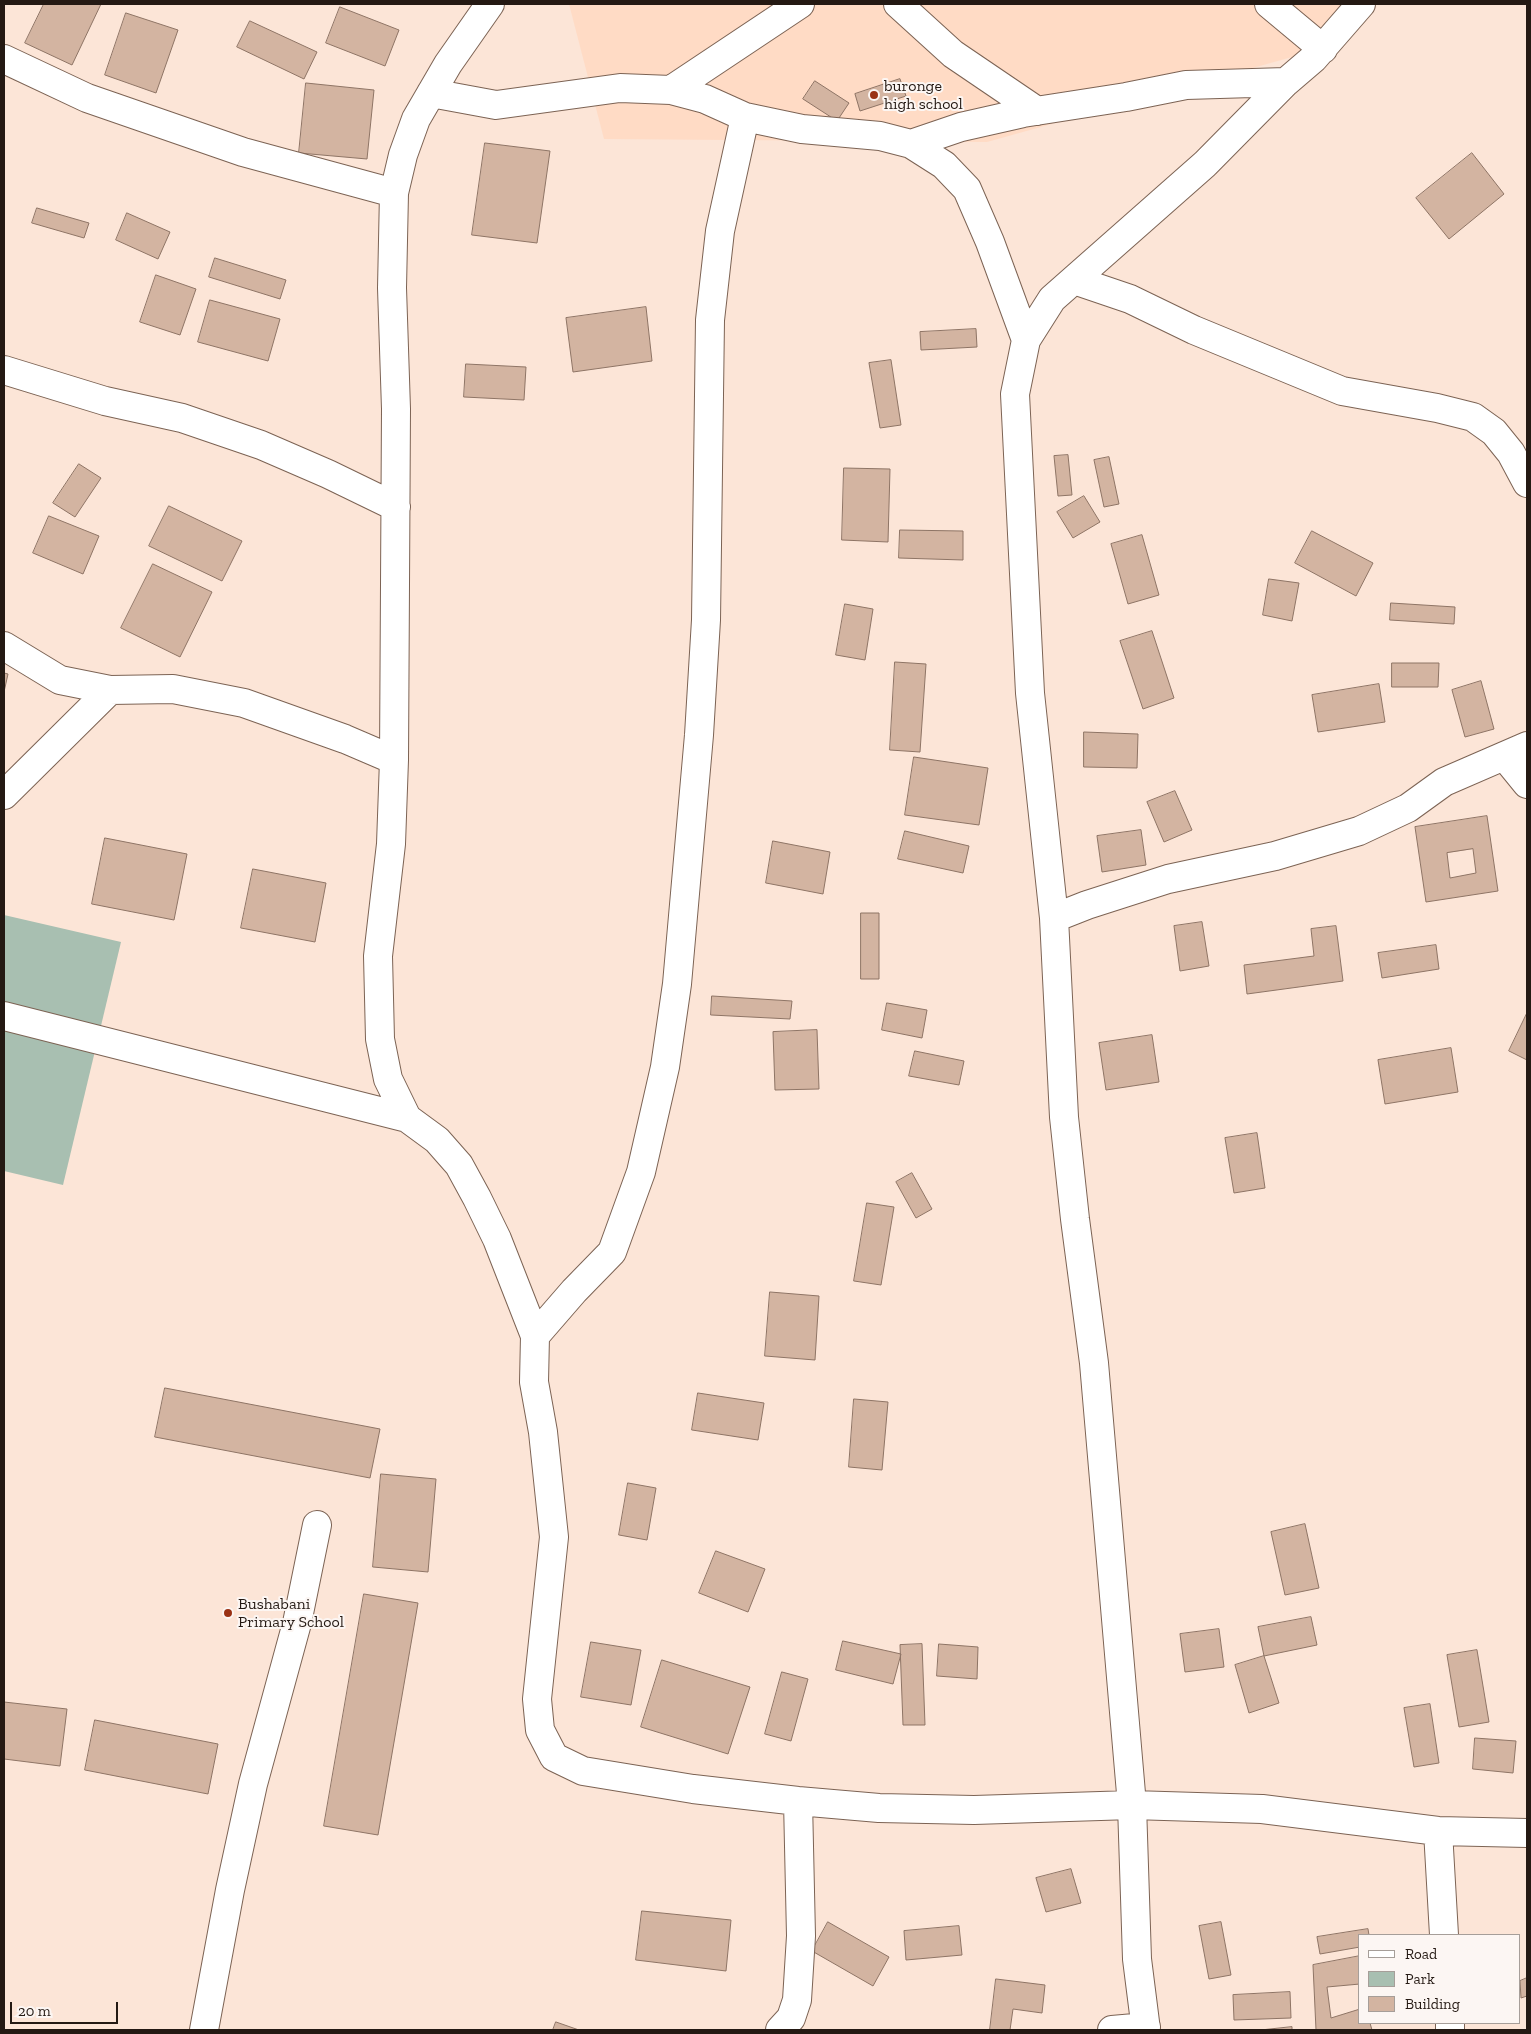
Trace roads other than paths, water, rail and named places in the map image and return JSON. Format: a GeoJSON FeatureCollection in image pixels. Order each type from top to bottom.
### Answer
{"type":"FeatureCollection","features":[{"type":"Feature","properties":{"kind":"street"},"geometry":{"type":"LineString","coordinates":[[407,1118],[388,1079],[380,1039],[378,956],[392,844],[394,760],[396,410],[392,288],[394,194],[402,154],[416,119],[448,64],[490,4]]}},
{"type":"Feature","properties":{"kind":"street"},"geometry":{"type":"LineString","coordinates":[[671,90],[800,4]]}},
{"type":"Feature","properties":{"kind":"street"},"geometry":{"type":"LineString","coordinates":[[898,4],[953,54],[1037,111]]}},
{"type":"Feature","properties":{"kind":"street"},"geometry":{"type":"LineString","coordinates":[[1269,4],[1323,48]]}},
{"type":"Feature","properties":{"kind":"street"},"geometry":{"type":"LineString","coordinates":[[1112,2030],[1146,2029],[1138,1959],[1132,1806],[1094,1363],[1064,1118],[1054,918],[1030,693],[1015,394],[1026,340],[1052,299],[1205,164],[1286,82],[1323,48],[1361,4]]}},
{"type":"Feature","properties":{"kind":"street"},"geometry":{"type":"LineString","coordinates":[[4,59],[87,98],[243,152],[394,194]]}},
{"type":"Feature","properties":{"kind":"street"},"geometry":{"type":"LineString","coordinates":[[911,144],[961,128],[1037,111],[1126,97],[1186,85],[1286,82]]}},
{"type":"Feature","properties":{"kind":"street"},"geometry":{"type":"LineString","coordinates":[[432,93],[496,105],[620,88],[671,90],[705,98],[745,117],[802,128],[880,136],[911,144],[944,165],[967,189],[990,242],[1026,340]]}},
{"type":"Feature","properties":{"kind":"street"},"geometry":{"type":"LineString","coordinates":[[536,1336],[574,1291],[612,1252],[641,1172],[665,1067],[677,984],[698,744],[706,620],[710,320],[720,231],[745,117]]}},
{"type":"Feature","properties":{"kind":"street"},"geometry":{"type":"LineString","coordinates":[[1074,280],[1130,299],[1194,330],[1342,391],[1473,417],[1494,432],[1511,453],[1527,483]]}},
{"type":"Feature","properties":{"kind":"street"},"geometry":{"type":"LineString","coordinates":[[4,370],[105,401],[182,418],[261,445],[396,507]]}},
{"type":"Feature","properties":{"kind":"street"},"geometry":{"type":"LineString","coordinates":[[4,646],[60,680],[110,690],[173,689],[244,703],[345,739],[394,760]]}},
{"type":"Feature","properties":{"kind":"street"},"geometry":{"type":"LineString","coordinates":[[4,795],[110,690]]}},
{"type":"Feature","properties":{"kind":"street"},"geometry":{"type":"LineString","coordinates":[[1054,918],[1087,905],[1168,879],[1275,856],[1359,831],[1408,808],[1444,782],[1516,751],[1527,784]]}},
{"type":"Feature","properties":{"kind":"street"},"geometry":{"type":"LineString","coordinates":[[4,1016],[407,1118],[437,1140],[459,1165],[497,1239],[536,1336],[534,1382],[543,1432],[554,1537],[537,1699],[540,1730],[554,1756],[583,1771],[611,1776],[693,1789],[879,1808],[974,1810],[1132,1806],[1262,1809],[1438,1831],[1527,1833]]}},
{"type":"Feature","properties":{"kind":"street"},"geometry":{"type":"LineString","coordinates":[[204,2030],[230,1890],[253,1784],[297,1623],[317,1525]]}},
{"type":"Feature","properties":{"kind":"street"},"geometry":{"type":"LineString","coordinates":[[780,2030],[791,2018],[797,2000],[802,1936],[798,1801]]}},
{"type":"Feature","properties":{"kind":"street"},"geometry":{"type":"LineString","coordinates":[[1438,1831],[1444,1934]]}},
{"type":"Feature","properties":{"kind":"place","name":"buronge high school"},"geometry":{"type":"Point","coordinates":[874,95]}},
{"type":"Feature","properties":{"kind":"place","name":"Bushabani Primary School"},"geometry":{"type":"Point","coordinates":[228,1613]}}]}
